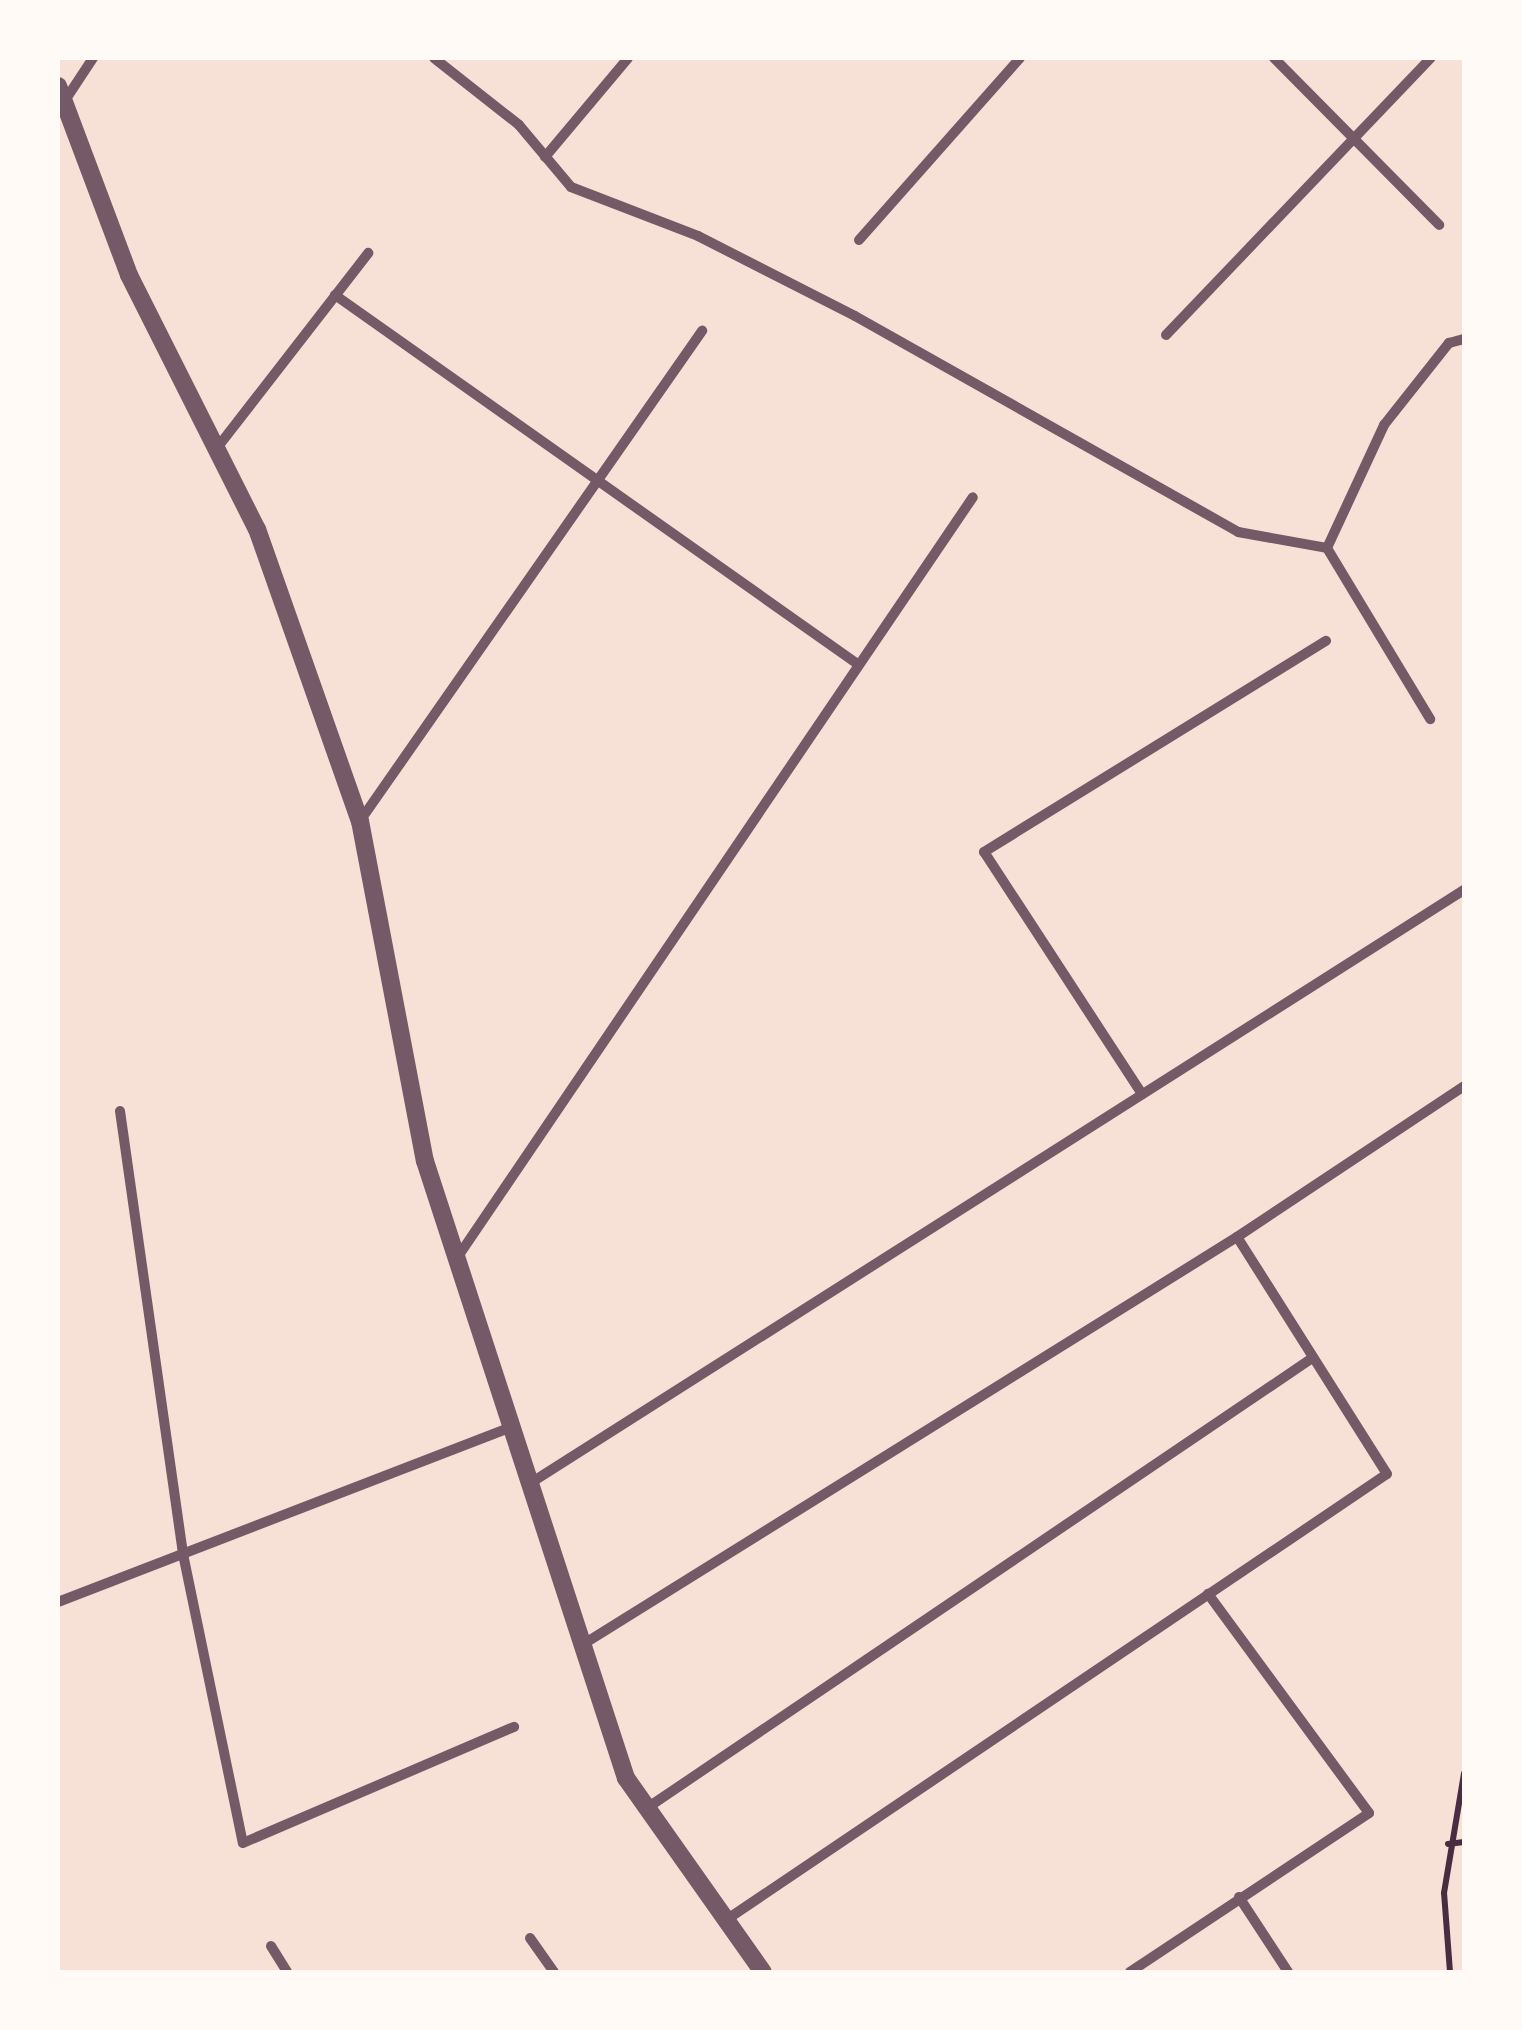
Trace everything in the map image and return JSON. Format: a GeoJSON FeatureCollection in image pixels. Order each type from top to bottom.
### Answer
{"type":"FeatureCollection","features":[{"type":"Feature","properties":{"kind":"street"},"geometry":{"type":"LineString","coordinates":[[92,58],[61,94],[129,276],[257,529],[360,821],[425,1161],[626,1778],[763,1972]]}},
{"type":"Feature","properties":{"kind":"street"},"geometry":{"type":"LineString","coordinates":[[434,58],[519,126],[571,187],[698,236],[855,316],[1238,532],[1327,548],[1430,718]]}},
{"type":"Feature","properties":{"kind":"street"},"geometry":{"type":"LineString","coordinates":[[545,156],[628,58]]}},
{"type":"Feature","properties":{"kind":"street"},"geometry":{"type":"LineString","coordinates":[[858,240],[1020,58]]}},
{"type":"Feature","properties":{"kind":"street"},"geometry":{"type":"LineString","coordinates":[[1274,58],[1439,224]]}},
{"type":"Feature","properties":{"kind":"street"},"geometry":{"type":"LineString","coordinates":[[1166,335],[1351,135],[1431,58]]}},
{"type":"Feature","properties":{"kind":"street"},"geometry":{"type":"LineString","coordinates":[[216,449],[368,253]]}},
{"type":"Feature","properties":{"kind":"street"},"geometry":{"type":"LineString","coordinates":[[335,296],[595,484],[859,665]]}},
{"type":"Feature","properties":{"kind":"street"},"geometry":{"type":"LineString","coordinates":[[360,821],[702,332]]}},
{"type":"Feature","properties":{"kind":"street"},"geometry":{"type":"LineString","coordinates":[[1327,548],[1384,425],[1449,343],[1464,339]]}},
{"type":"Feature","properties":{"kind":"street"},"geometry":{"type":"LineString","coordinates":[[455,1262],[973,498]]}},
{"type":"Feature","properties":{"kind":"street"},"geometry":{"type":"LineString","coordinates":[[1142,1094],[984,852],[1326,641]]}},
{"type":"Feature","properties":{"kind":"street"},"geometry":{"type":"LineString","coordinates":[[528,1484],[1464,890]]}},
{"type":"Feature","properties":{"kind":"street"},"geometry":{"type":"LineString","coordinates":[[582,1645],[1238,1237],[1464,1086]]}},
{"type":"Feature","properties":{"kind":"street"},"geometry":{"type":"LineString","coordinates":[[120,1111],[183,1554],[244,1843],[514,1728]]}},
{"type":"Feature","properties":{"kind":"street"},"geometry":{"type":"LineString","coordinates":[[726,1920],[1386,1474],[1238,1237]]}},
{"type":"Feature","properties":{"kind":"street"},"geometry":{"type":"LineString","coordinates":[[647,1808],[1311,1359]]}},
{"type":"Feature","properties":{"kind":"street"},"geometry":{"type":"LineString","coordinates":[[58,1602],[510,1428]]}},
{"type":"Feature","properties":{"kind":"street"},"geometry":{"type":"LineString","coordinates":[[1130,1972],[1369,1813],[1208,1594]]}},
{"type":"Feature","properties":{"kind":"street"},"geometry":{"type":"LineString","coordinates":[[1239,1897],[1288,1972]]}},
{"type":"Feature","properties":{"kind":"street"},"geometry":{"type":"LineString","coordinates":[[530,1938],[554,1972]]}},
{"type":"Feature","properties":{"kind":"street"},"geometry":{"type":"LineString","coordinates":[[271,1946],[287,1972]]}},
{"type":"Feature","properties":{"kind":"path"},"geometry":{"type":"LineString","coordinates":[[1450,1972],[1448,1844],[1464,1773]]}},
{"type":"Feature","properties":{"kind":"path"},"geometry":{"type":"LineString","coordinates":[[1448,1844],[1464,1842]]}}]}
